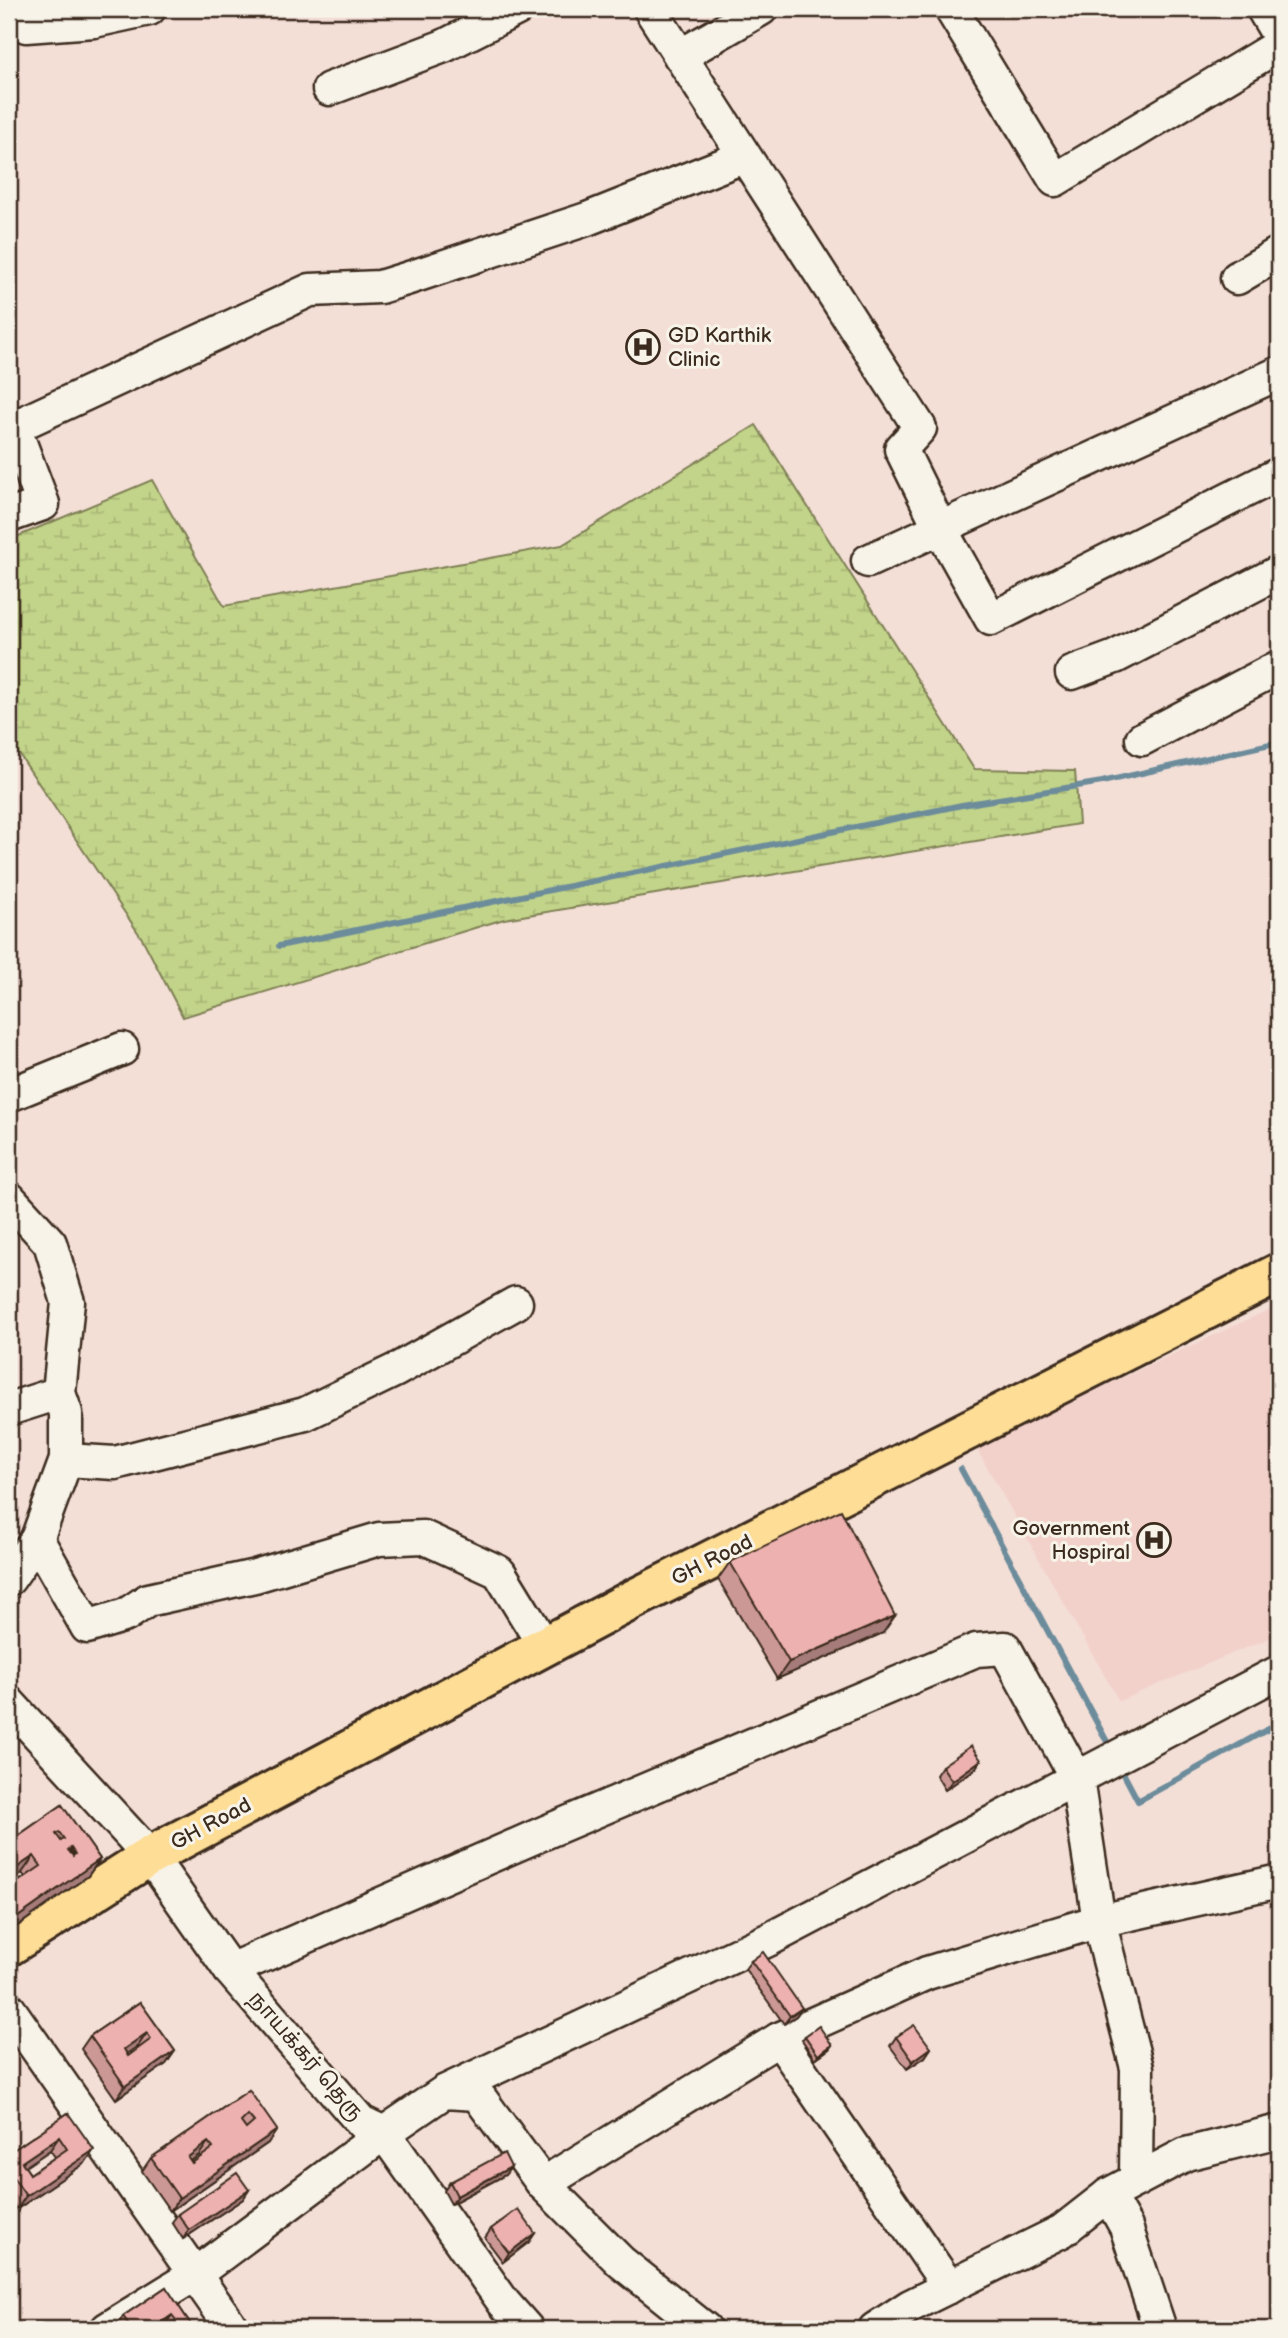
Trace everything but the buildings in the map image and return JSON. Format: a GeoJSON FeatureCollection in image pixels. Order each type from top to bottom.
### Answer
{"type":"FeatureCollection","features":[{"type":"Feature","properties":{"kind":"main road","name":"GH Road"},"geometry":{"type":"LineString","coordinates":[[9,1946],[150,1856],[545,1647],[1279,1273]]}},
{"type":"Feature","properties":{"kind":"street"},"geometry":{"type":"LineString","coordinates":[[26,26],[93,20],[149,9]]}},
{"type":"Feature","properties":{"kind":"street"},"geometry":{"type":"LineString","coordinates":[[329,89],[443,46],[517,9]]}},
{"type":"Feature","properties":{"kind":"street"},"geometry":{"type":"LineString","coordinates":[[650,9],[920,428],[901,449],[990,620],[1279,474]]}},
{"type":"Feature","properties":{"kind":"street"},"geometry":{"type":"LineString","coordinates":[[680,56],[761,9]]}},
{"type":"Feature","properties":{"kind":"street"},"geometry":{"type":"LineString","coordinates":[[951,9],[1055,180],[1279,45]]}},
{"type":"Feature","properties":{"kind":"street"},"geometry":{"type":"LineString","coordinates":[[1263,9],[1279,36]]}},
{"type":"Feature","properties":{"kind":"street"},"geometry":{"type":"LineString","coordinates":[[9,516],[43,504],[14,427],[310,290],[380,286],[408,278],[587,219],[743,157]]}},
{"type":"Feature","properties":{"kind":"street"},"geometry":{"type":"LineString","coordinates":[[1237,278],[1279,253]]}},
{"type":"Feature","properties":{"kind":"street"},"geometry":{"type":"LineString","coordinates":[[868,561],[1279,373]]}},
{"type":"Feature","properties":{"kind":"street"},"geometry":{"type":"LineString","coordinates":[[1072,673],[1115,657],[1279,572]]}},
{"type":"Feature","properties":{"kind":"street"},"geometry":{"type":"LineString","coordinates":[[1142,739],[1279,667]]}},
{"type":"Feature","properties":{"kind":"street"},"geometry":{"type":"LineString","coordinates":[[9,1095],[122,1049]]}},
{"type":"Feature","properties":{"kind":"street"},"geometry":{"type":"LineString","coordinates":[[9,1198],[50,1243],[68,1303],[59,1393],[66,1413],[66,1460],[37,1539],[9,1579]]}},
{"type":"Feature","properties":{"kind":"street"},"geometry":{"type":"LineString","coordinates":[[66,1460],[115,1463],[305,1414],[396,1370],[516,1303]]}},
{"type":"Feature","properties":{"kind":"street"},"geometry":{"type":"LineString","coordinates":[[9,1409],[59,1393]]}},
{"type":"Feature","properties":{"kind":"street"},"geometry":{"type":"LineString","coordinates":[[37,1539],[87,1627],[126,1615],[148,1600],[255,1576],[379,1539],[424,1537],[499,1572],[545,1647]]}},
{"type":"Feature","properties":{"kind":"street"},"geometry":{"type":"LineString","coordinates":[[230,1970],[546,1832],[976,1650],[1005,1648],[1077,1779],[1099,1921],[1137,2068],[1136,2180]]}},
{"type":"Feature","properties":{"kind":"street","name":"நாயக்கர் தெரு"},"geometry":{"type":"LineString","coordinates":[[9,1703],[150,1856],[230,1970],[361,2122],[384,2133],[444,2092],[770,1939],[1279,1672]]}},
{"type":"Feature","properties":{"kind":"street"},"geometry":{"type":"LineString","coordinates":[[543,2184],[779,2039],[927,1973],[1099,1921],[1279,1881]]}},
{"type":"Feature","properties":{"kind":"street"},"geometry":{"type":"LineString","coordinates":[[9,2009],[233,2329]]}},
{"type":"Feature","properties":{"kind":"street"},"geometry":{"type":"LineString","coordinates":[[779,2039],[950,2287]]}},
{"type":"Feature","properties":{"kind":"street"},"geometry":{"type":"LineString","coordinates":[[444,2092],[477,2094],[543,2184],[621,2262],[705,2329]]}},
{"type":"Feature","properties":{"kind":"street"},"geometry":{"type":"LineString","coordinates":[[874,2329],[910,2306],[1062,2231],[1108,2195],[1186,2154],[1279,2131]]}},
{"type":"Feature","properties":{"kind":"street"},"geometry":{"type":"LineString","coordinates":[[107,2329],[194,2275],[384,2133],[504,2303],[527,2329]]}},
{"type":"Feature","properties":{"kind":"street"},"geometry":{"type":"LineString","coordinates":[[1108,2195],[1126,2227],[1160,2329]]}},
{"type":"Feature","properties":{"kind":"shaded area","name":"Government Hospiral"},"geometry":{"type":"Polygon","coordinates":[[[1279,1305],[1279,1634],[1119,1701],[975,1446],[1279,1305]]]}},
{"type":"Feature","properties":{"kind":"green space"},"geometry":{"type":"Polygon","coordinates":[[[756,425],[974,769],[1075,771],[1079,824],[504,919],[183,1017],[143,940],[9,739],[9,540],[152,480],[224,606],[562,545],[756,425]]]}},
{"type":"Feature","properties":{"kind":"waterway"},"geometry":{"type":"LineString","coordinates":[[279,946],[962,805],[1102,782],[1279,742]]}},
{"type":"Feature","properties":{"kind":"waterway"},"geometry":{"type":"LineString","coordinates":[[961,1469],[1112,1751]]}},
{"type":"Feature","properties":{"kind":"waterway"},"geometry":{"type":"LineString","coordinates":[[1120,1767],[1138,1801],[1279,1723]]}},
{"type":"Feature","properties":{"kind":"place","name":"GD Karthik Clinic"},"geometry":{"type":"Point","coordinates":[643,347]}},
{"type":"Feature","properties":{"kind":"place","name":"Government Hospiral"},"geometry":{"type":"Point","coordinates":[1154,1540]}}]}
